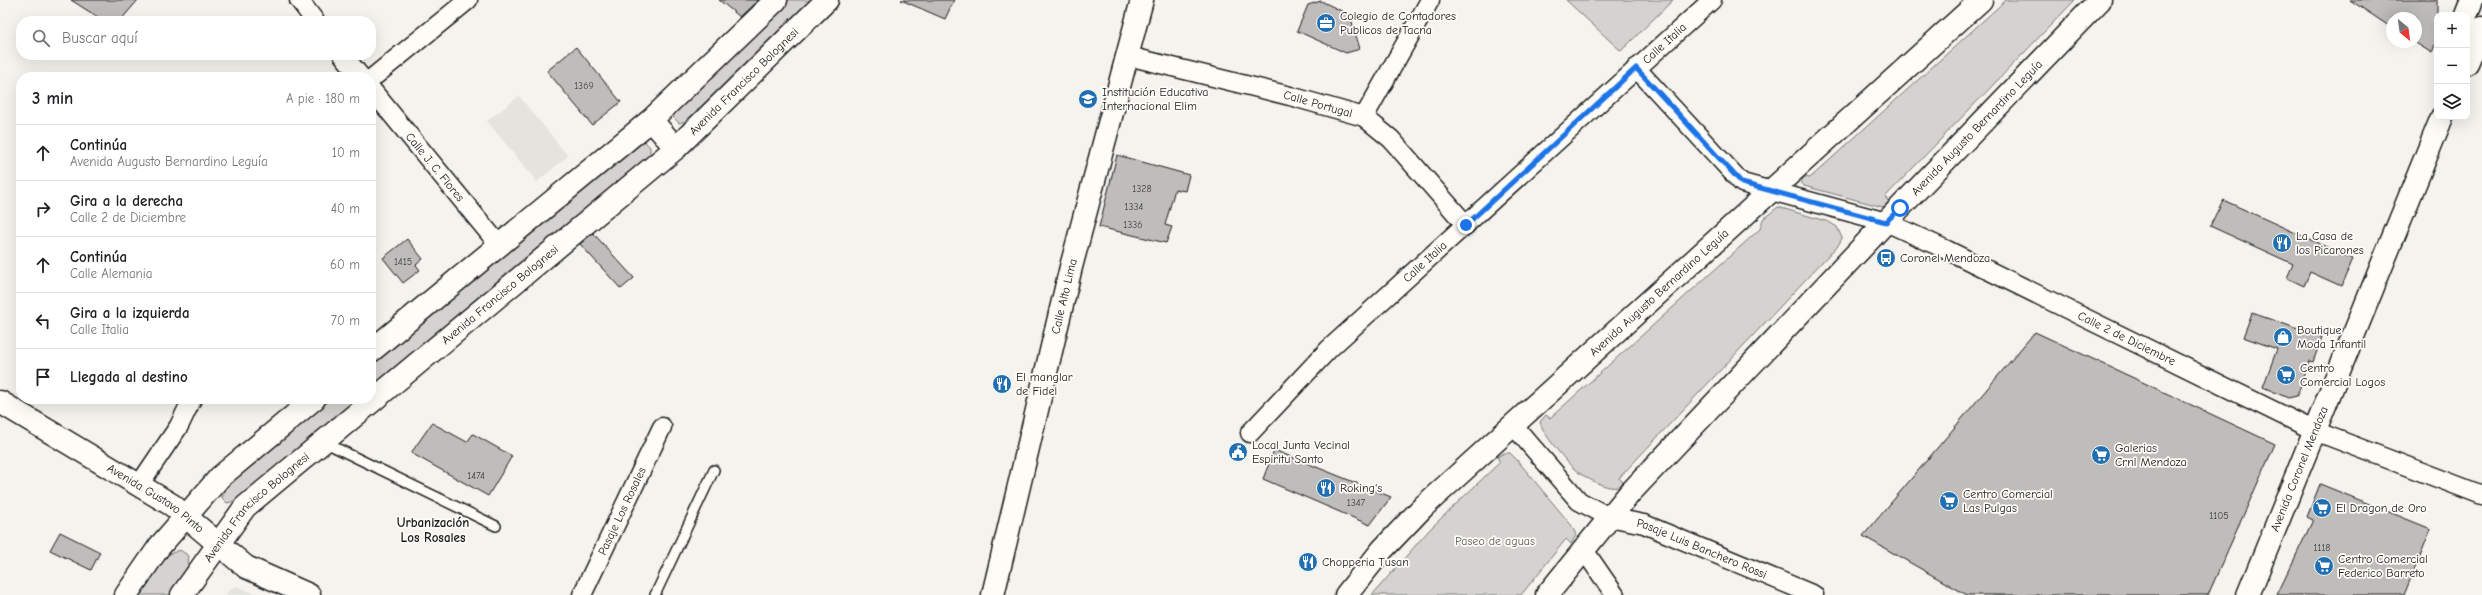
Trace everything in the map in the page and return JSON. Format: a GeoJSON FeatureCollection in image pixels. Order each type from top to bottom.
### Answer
{"type":"FeatureCollection","features":[{"type":"Feature","properties":{"kind":"main road"},"geometry":{"type":"LineString","coordinates":[[376,347],[651,120],[776,0]]}},
{"type":"Feature","properties":{"kind":"main road","name":"Avenida Francisco Bolognesi"},"geometry":{"type":"LineString","coordinates":[[376,398],[676,148],[827,0]]}},
{"type":"Feature","properties":{"kind":"main road","name":"Calle Alto Lima"},"geometry":{"type":"LineString","coordinates":[[994,595],[1071,267],[1142,0]]}},
{"type":"Feature","properties":{"kind":"main road","name":"Avenida Augusto Bernardino Leguía"},"geometry":{"type":"LineString","coordinates":[[1346,595],[1382,550],[1424,506],[1981,0]]}},
{"type":"Feature","properties":{"kind":"main road","name":"Avenida Augusto Bernardino Leguía"},"geometry":{"type":"LineString","coordinates":[[1547,595],[1609,517],[1886,222],[2100,0]]}},
{"type":"Feature","properties":{"kind":"main road"},"geometry":{"type":"LineString","coordinates":[[2467,12],[2472,0]]}},
{"type":"Feature","properties":{"kind":"main road"},"geometry":{"type":"LineString","coordinates":[[2470,56],[2482,28]]}},
{"type":"Feature","properties":{"kind":"main road"},"geometry":{"type":"LineString","coordinates":[[651,120],[676,148]]}},
{"type":"Feature","properties":{"kind":"main road","name":"Avenida Coronel Mendoza"},"geometry":{"type":"LineString","coordinates":[[2430,143],[2436,120]]}},
{"type":"Feature","properties":{"kind":"main road","name":"Avenida Coronel Mendoza"},"geometry":{"type":"LineString","coordinates":[[2248,595],[2441,120]]}},
{"type":"Feature","properties":{"kind":"main road","name":"Avenida Gustavo Pinto"},"geometry":{"type":"LineString","coordinates":[[0,402],[139,485],[186,516],[246,567],[309,595]]}},
{"type":"Feature","properties":{"kind":"main road"},"geometry":{"type":"LineString","coordinates":[[126,595],[159,547],[220,477],[308,404]]}},
{"type":"Feature","properties":{"kind":"main road","name":"Avenida Francisco Bolognesi"},"geometry":{"type":"LineString","coordinates":[[182,595],[245,507],[369,404]]}},
{"type":"Feature","properties":{"kind":"street"},"geometry":{"type":"LineString","coordinates":[[299,0],[311,16]]}},
{"type":"Feature","properties":{"kind":"street"},"geometry":{"type":"LineString","coordinates":[[376,75],[468,0]]}},
{"type":"Feature","properties":{"kind":"street"},"geometry":{"type":"LineString","coordinates":[[1364,116],[1430,0]]}},
{"type":"Feature","properties":{"kind":"street","name":"Calle Italia"},"geometry":{"type":"LineString","coordinates":[[1250,433],[1329,349],[1712,0]]}},
{"type":"Feature","properties":{"kind":"street","name":"Calle Portugal"},"geometry":{"type":"LineString","coordinates":[[1128,56],[1364,116],[1391,139],[1466,225]]}},
{"type":"Feature","properties":{"kind":"street"},"geometry":{"type":"LineString","coordinates":[[347,60],[357,72]]}},
{"type":"Feature","properties":{"kind":"street","name":"Calle 2 de Diciembre"},"geometry":{"type":"LineString","coordinates":[[1636,68],[1742,183],[1768,192],[1886,222],[1947,250],[2315,431],[2482,495]]}},
{"type":"Feature","properties":{"kind":"street","name":"Calle J. C. Flores"},"geometry":{"type":"LineString","coordinates":[[376,95],[499,245]]}},
{"type":"Feature","properties":{"kind":"street"},"geometry":{"type":"LineString","coordinates":[[139,485],[179,426],[190,404]]}},
{"type":"Feature","properties":{"kind":"street","name":"Pasaje Luis Banchero Rossi"},"geometry":{"type":"LineString","coordinates":[[1513,425],[1579,501],[1609,517],[1644,524],[1814,595]]}},
{"type":"Feature","properties":{"kind":"street","name":"Pasaje Los Rosales"},"geometry":{"type":"LineString","coordinates":[[582,595],[662,427]]}},
{"type":"Feature","properties":{"kind":"street"},"geometry":{"type":"LineString","coordinates":[[1584,550],[1615,595]]}},
{"type":"Feature","properties":{"kind":"lane"},"geometry":{"type":"LineString","coordinates":[[323,442],[496,526]]}},
{"type":"Feature","properties":{"kind":"lane"},"geometry":{"type":"LineString","coordinates":[[655,595],[714,470]]}},
{"type":"Feature","properties":{"kind":"shaded area"},"geometry":{"type":"Polygon","coordinates":[[[519,96],[568,156],[537,182],[487,121],[519,96]]]}},
{"type":"Feature","properties":{"kind":"shaded area"},"geometry":{"type":"Polygon","coordinates":[[[237,586],[257,595],[226,595],[231,588],[237,586]]]}},
{"type":"Feature","properties":{"kind":"green space"},"geometry":{"type":"Polygon","coordinates":[[[785,0],[816,0],[690,120],[679,123],[673,117],[679,107],[785,0]]]}},
{"type":"Feature","properties":{"kind":"green space"},"geometry":{"type":"Polygon","coordinates":[[[1566,0],[1673,0],[1621,51],[1566,0]]]}},
{"type":"Feature","properties":{"kind":"green space"},"geometry":{"type":"Polygon","coordinates":[[[2006,0],[2075,0],[1885,197],[1889,202],[1883,207],[1804,186],[1801,182],[1804,177],[1810,178],[2006,0]]]}},
{"type":"Feature","properties":{"kind":"green space"},"geometry":{"type":"Polygon","coordinates":[[[644,141],[650,147],[650,157],[376,386],[376,362],[636,145],[644,141]]]}},
{"type":"Feature","properties":{"kind":"green space"},"geometry":{"type":"Polygon","coordinates":[[[1778,207],[1829,222],[1837,227],[1842,238],[1839,244],[1619,478],[1623,482],[1619,487],[1609,487],[1592,481],[1574,469],[1556,449],[1540,422],[1546,415],[1550,418],[1760,229],[1763,219],[1778,207]]]}},
{"type":"Feature","properties":{"kind":"green space"},"geometry":{"type":"Polygon","coordinates":[[[325,404],[354,404],[239,500],[227,503],[222,498],[226,486],[325,404]]]}},
{"type":"Feature","properties":{"kind":"green space","name":"Paseo de aguas"},"geometry":{"type":"Polygon","coordinates":[[[1504,453],[1510,453],[1517,460],[1572,526],[1576,535],[1571,544],[1566,539],[1521,595],[1372,595],[1430,529],[1500,462],[1497,457],[1504,453]]]}},
{"type":"Feature","properties":{"kind":"green space"},"geometry":{"type":"Polygon","coordinates":[[[180,550],[189,556],[187,570],[170,595],[140,595],[167,555],[180,550]]]}},
{"type":"Feature","properties":{"kind":"building"},"geometry":{"type":"Polygon","coordinates":[[[71,0],[138,0],[124,16],[96,16],[71,0]]]}},
{"type":"Feature","properties":{"kind":"building"},"geometry":{"type":"Polygon","coordinates":[[[719,0],[758,0],[740,17],[719,0]]]}},
{"type":"Feature","properties":{"kind":"building"},"geometry":{"type":"Polygon","coordinates":[[[901,0],[954,0],[945,19],[901,0]]]}},
{"type":"Feature","properties":{"kind":"building"},"geometry":{"type":"Polygon","coordinates":[[[2350,0],[2437,0],[2437,12],[2434,12],[2434,47],[2432,53],[2422,47],[2422,12],[2386,12],[2386,24],[2350,0]]]}},
{"type":"Feature","properties":{"kind":"building","name":"Colegio de Contadores Publicos de Tacna"},"geometry":{"type":"Polygon","coordinates":[[[1321,1],[1350,15],[1360,49],[1346,53],[1297,31],[1308,5],[1321,1]]]}},
{"type":"Feature","properties":{"kind":"building"},"geometry":{"type":"Polygon","coordinates":[[[576,47],[621,102],[592,125],[547,71],[576,47]]]}},
{"type":"Feature","properties":{"kind":"building"},"geometry":{"type":"Polygon","coordinates":[[[1117,155],[1189,175],[1185,191],[1175,189],[1165,225],[1172,227],[1166,243],[1099,227],[1117,155]]]}},
{"type":"Feature","properties":{"kind":"building","name":"La Casa de los Picarones"},"geometry":{"type":"Polygon","coordinates":[[[2223,200],[2353,259],[2341,286],[2310,272],[2304,286],[2287,278],[2293,264],[2210,226],[2223,200]]]}},
{"type":"Feature","properties":{"kind":"building"},"geometry":{"type":"Polygon","coordinates":[[[593,233],[634,278],[621,289],[580,244],[593,233]]]}},
{"type":"Feature","properties":{"kind":"building"},"geometry":{"type":"Polygon","coordinates":[[[407,239],[423,259],[416,265],[420,270],[403,283],[383,258],[407,239]]]}},
{"type":"Feature","properties":{"kind":"building"},"geometry":{"type":"Polygon","coordinates":[[[2252,313],[2322,337],[2313,362],[2310,361],[2297,396],[2288,398],[2263,387],[2277,349],[2243,337],[2252,313]]]}},
{"type":"Feature","properties":{"kind":"building","name":"Galerias Crnl Mendoza"},"geometry":{"type":"Polygon","coordinates":[[[2035,332],[2275,444],[2208,595],[1967,595],[1863,536],[2035,332]]]}},
{"type":"Feature","properties":{"kind":"building"},"geometry":{"type":"Polygon","coordinates":[[[432,423],[467,442],[473,434],[512,456],[488,496],[411,453],[432,423]]]}},
{"type":"Feature","properties":{"kind":"building","name":"Roking's"},"geometry":{"type":"Polygon","coordinates":[[[1274,450],[1391,497],[1370,525],[1263,479],[1274,450]]]}},
{"type":"Feature","properties":{"kind":"building"},"geometry":{"type":"Polygon","coordinates":[[[2320,484],[2431,529],[2404,595],[2277,595],[2313,520],[2307,517],[2320,484]]]}},
{"type":"Feature","properties":{"kind":"building"},"geometry":{"type":"Polygon","coordinates":[[[60,532],[100,552],[91,570],[50,550],[60,532]]]}},
{"type":"Feature","properties":{"kind":"place","name":"Colegio de Contadores Publicos de Tacna"},"geometry":{"type":"Point","coordinates":[1326,23]}},
{"type":"Feature","properties":{"kind":"place","name":"Institución Educativa Internacional Elim"},"geometry":{"type":"Point","coordinates":[1088,99]}},
{"type":"Feature","properties":{"kind":"place","name":"La Casa de los Picarones"},"geometry":{"type":"Point","coordinates":[2282,243]}},
{"type":"Feature","properties":{"kind":"place","name":"Coronel Mendoza"},"geometry":{"type":"Point","coordinates":[1886,258]}},
{"type":"Feature","properties":{"kind":"place","name":"Boutique Moda Infantil"},"geometry":{"type":"Point","coordinates":[2283,337]}},
{"type":"Feature","properties":{"kind":"place","name":"Centro Comercial Logos"},"geometry":{"type":"Point","coordinates":[2286,375]}},
{"type":"Feature","properties":{"kind":"place","name":"El manglar de Fidel"},"geometry":{"type":"Point","coordinates":[1002,384]}},
{"type":"Feature","properties":{"kind":"place","name":"Local Junta Vecinal Espiritu Santo"},"geometry":{"type":"Point","coordinates":[1238,452]}},
{"type":"Feature","properties":{"kind":"place","name":"Galerias Crnl Mendoza"},"geometry":{"type":"Point","coordinates":[2101,455]}},
{"type":"Feature","properties":{"kind":"place","name":"Roking's"},"geometry":{"type":"Point","coordinates":[1326,488]}},
{"type":"Feature","properties":{"kind":"place","name":"Centro Comercial Las Pulgas"},"geometry":{"type":"Point","coordinates":[1949,501]}},
{"type":"Feature","properties":{"kind":"place","name":"El Dragon de Oro"},"geometry":{"type":"Point","coordinates":[2322,508]}},
{"type":"Feature","properties":{"kind":"place","name":"Chopperia Tusan"},"geometry":{"type":"Point","coordinates":[1308,562]}},
{"type":"Feature","properties":{"kind":"place","name":"Centro Comercial Federico Barreto"},"geometry":{"type":"Point","coordinates":[2324,566]}},
{"type":"Feature","properties":{"kind":"district","name":"Urbanización Los Rosales"},"geometry":{"type":"Point","coordinates":[433,530]}},
{"type":"Feature","properties":{"kind":"route"},"geometry":{"type":"LineString","coordinates":[[1466,225],[1636,68],[1742,183],[1768,192],[1886,222],[1900,208]]}}]}
